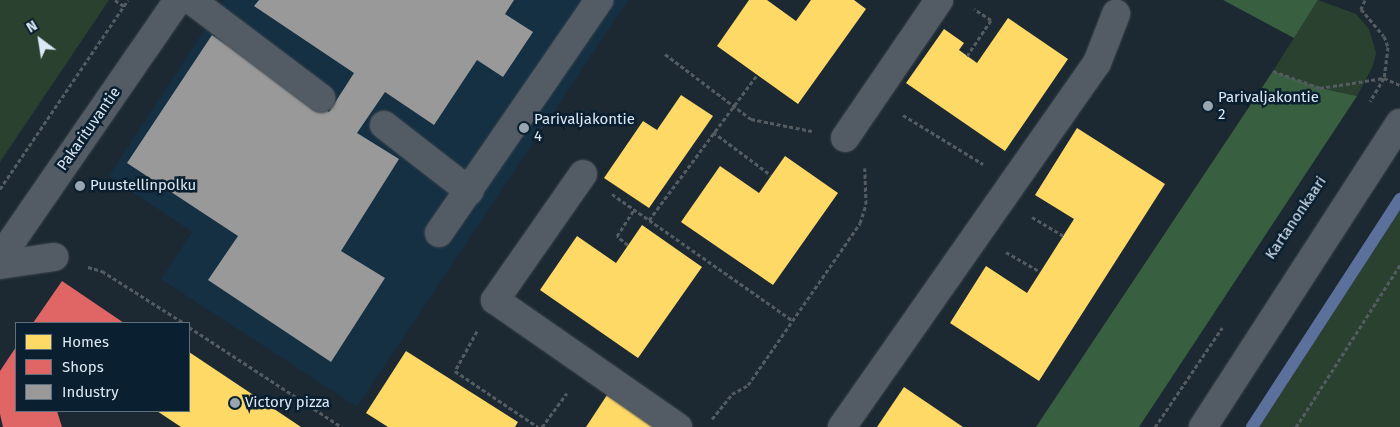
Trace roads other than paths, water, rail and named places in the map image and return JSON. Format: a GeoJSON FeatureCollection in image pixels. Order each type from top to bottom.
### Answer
{"type":"FeatureCollection","features":[{"type":"Feature","properties":{"kind":"street","name":"Pakarituvantie"},"geometry":{"type":"LineString","coordinates":[[0,258],[178,0]]}},
{"type":"Feature","properties":{"kind":"street"},"geometry":{"type":"LineString","coordinates":[[191,0],[321,98]]}},
{"type":"Feature","properties":{"kind":"street"},"geometry":{"type":"LineString","coordinates":[[440,233],[598,0]]}},
{"type":"Feature","properties":{"kind":"street"},"geometry":{"type":"LineString","coordinates":[[844,138],[939,0]]}},
{"type":"Feature","properties":{"kind":"street"},"geometry":{"type":"LineString","coordinates":[[842,427],[1097,63],[1116,14]]}},
{"type":"Feature","properties":{"kind":"street"},"geometry":{"type":"LineString","coordinates":[[1203,427],[1400,123]]}},
{"type":"Feature","properties":{"kind":"street"},"geometry":{"type":"LineString","coordinates":[[384,125],[469,191]]}},
{"type":"Feature","properties":{"kind":"street"},"geometry":{"type":"LineString","coordinates":[[583,174],[496,300],[678,427]]}},
{"type":"Feature","properties":{"kind":"street"},"geometry":{"type":"LineString","coordinates":[[0,265],[54,256]]}},
{"type":"Feature","properties":{"kind":"waterway"},"geometry":{"type":"LineString","coordinates":[[1252,427],[1400,199]]}},
{"type":"Feature","properties":{"kind":"place","name":"Parivaljakontie 2"},"geometry":{"type":"Point","coordinates":[1208,106]}},
{"type":"Feature","properties":{"kind":"place","name":"Parivaljakontie 4"},"geometry":{"type":"Point","coordinates":[524,128]}},
{"type":"Feature","properties":{"kind":"place","name":"Puustellinpolku"},"geometry":{"type":"Point","coordinates":[80,186]}},
{"type":"Feature","properties":{"kind":"place","name":"Victory pizza"},"geometry":{"type":"Point","coordinates":[235,403]}}]}
